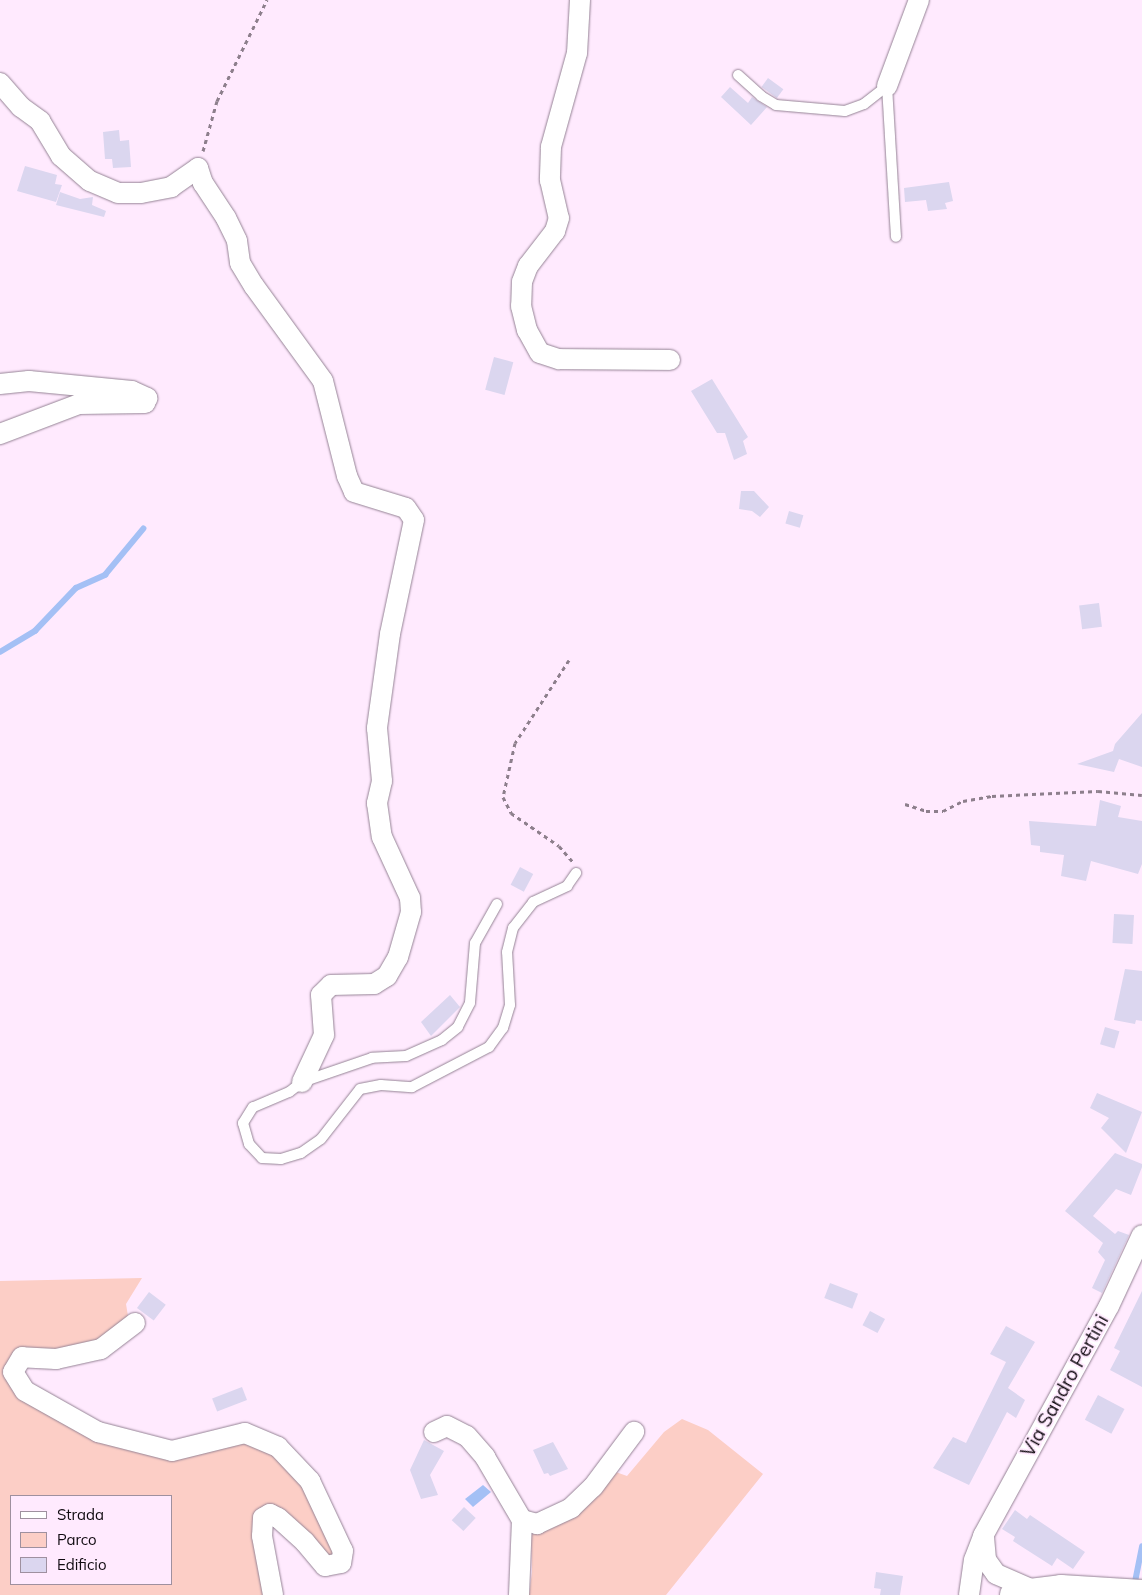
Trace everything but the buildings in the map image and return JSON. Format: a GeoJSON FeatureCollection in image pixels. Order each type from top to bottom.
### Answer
{"type":"FeatureCollection","features":[{"type":"Feature","properties":{"kind":"main road"},"geometry":{"type":"LineString","coordinates":[[1024,1593],[1142,1594]]}},
{"type":"Feature","properties":{"kind":"street"},"geometry":{"type":"LineString","coordinates":[[580,0],[577,53],[551,147],[550,180],[559,218],[555,231],[528,266],[522,282],[521,306],[527,330],[540,353],[560,359],[670,360]]}},
{"type":"Feature","properties":{"kind":"street"},"geometry":{"type":"LineString","coordinates":[[887,86],[919,0]]}},
{"type":"Feature","properties":{"kind":"street"},"geometry":{"type":"LineString","coordinates":[[0,83],[21,107],[40,121],[60,156],[90,181],[118,193],[141,193],[171,187],[198,168],[226,218],[236,241],[240,263],[254,286],[323,381],[347,476],[354,492],[406,508],[414,520],[390,634],[377,728],[382,781],[377,803],[382,836],[410,898],[411,912],[398,957],[387,976],[374,984],[331,985],[321,995],[324,1035],[302,1082]]}},
{"type":"Feature","properties":{"kind":"street"},"geometry":{"type":"LineString","coordinates":[[0,99],[10,115],[40,121]]}},
{"type":"Feature","properties":{"kind":"street"},"geometry":{"type":"LineString","coordinates":[[0,384],[29,381],[132,391],[147,398],[145,403],[79,404],[0,434]]}},
{"type":"Feature","properties":{"kind":"street","name":"Via Sandro Pertini"},"geometry":{"type":"LineString","coordinates":[[969,1595],[974,1560],[983,1536],[1109,1306],[1142,1235]]}},
{"type":"Feature","properties":{"kind":"street"},"geometry":{"type":"LineString","coordinates":[[136,1323],[102,1349],[56,1359],[22,1357],[13,1372],[25,1391],[98,1432],[172,1451],[245,1433],[278,1447],[310,1481],[343,1551],[341,1563],[325,1566],[305,1542],[278,1518],[270,1514],[263,1518],[262,1536],[273,1595]]}},
{"type":"Feature","properties":{"kind":"street"},"geometry":{"type":"LineString","coordinates":[[434,1432],[447,1426],[467,1436],[485,1456],[522,1520],[519,1595]]}},
{"type":"Feature","properties":{"kind":"street"},"geometry":{"type":"LineString","coordinates":[[522,1520],[536,1524],[571,1508],[593,1487],[634,1432]]}},
{"type":"Feature","properties":{"kind":"street"},"geometry":{"type":"LineString","coordinates":[[983,1536],[986,1560],[996,1574],[1024,1593]]}},
{"type":"Feature","properties":{"kind":"lane"},"geometry":{"type":"LineString","coordinates":[[738,75],[761,96],[776,105],[845,111],[864,104],[887,86]]}},
{"type":"Feature","properties":{"kind":"lane"},"geometry":{"type":"LineString","coordinates":[[887,86],[896,236]]}},
{"type":"Feature","properties":{"kind":"lane"},"geometry":{"type":"LineString","coordinates":[[497,904],[476,943],[470,1003],[458,1027],[442,1040],[406,1056],[372,1058],[302,1082],[289,1092],[254,1107],[243,1123],[249,1144],[262,1158],[281,1159],[302,1153],[321,1139],[360,1089],[381,1086],[412,1087],[490,1047],[503,1028],[510,1005],[507,952],[513,928],[533,902],[567,886],[576,873]]}},
{"type":"Feature","properties":{"kind":"path"},"geometry":{"type":"LineString","coordinates":[[198,168],[217,102],[267,0]]}},
{"type":"Feature","properties":{"kind":"path"},"geometry":{"type":"LineString","coordinates":[[569,660],[546,700],[515,743],[503,796],[511,813],[559,846],[572,859],[576,873]]}},
{"type":"Feature","properties":{"kind":"path"},"geometry":{"type":"LineString","coordinates":[[905,804],[926,811],[942,811],[963,801],[992,796],[1098,791],[1142,795]]}},
{"type":"Feature","properties":{"kind":"green space"},"geometry":{"type":"Polygon","coordinates":[[[142,1278],[126,1304],[128,1316],[98,1342],[52,1352],[17,1354],[23,1398],[176,1456],[244,1440],[276,1453],[306,1486],[335,1550],[334,1557],[327,1558],[266,1507],[267,1595],[0,1595],[0,1281],[142,1278]]]}},
{"type":"Feature","properties":{"kind":"green space"},"geometry":{"type":"Polygon","coordinates":[[[682,1419],[708,1430],[763,1474],[666,1595],[529,1595],[532,1572],[531,1535],[576,1517],[613,1471],[627,1476],[664,1432],[682,1419]]]}},
{"type":"Feature","properties":{"kind":"water"},"geometry":{"type":"Polygon","coordinates":[[[483,1485],[491,1492],[473,1507],[465,1499],[483,1485]]]}},
{"type":"Feature","properties":{"kind":"waterway"},"geometry":{"type":"LineString","coordinates":[[0,652],[35,631],[76,588],[105,575],[143,529]]}},
{"type":"Feature","properties":{"kind":"waterway"},"geometry":{"type":"LineString","coordinates":[[1134,1587],[1142,1547]]}}]}
